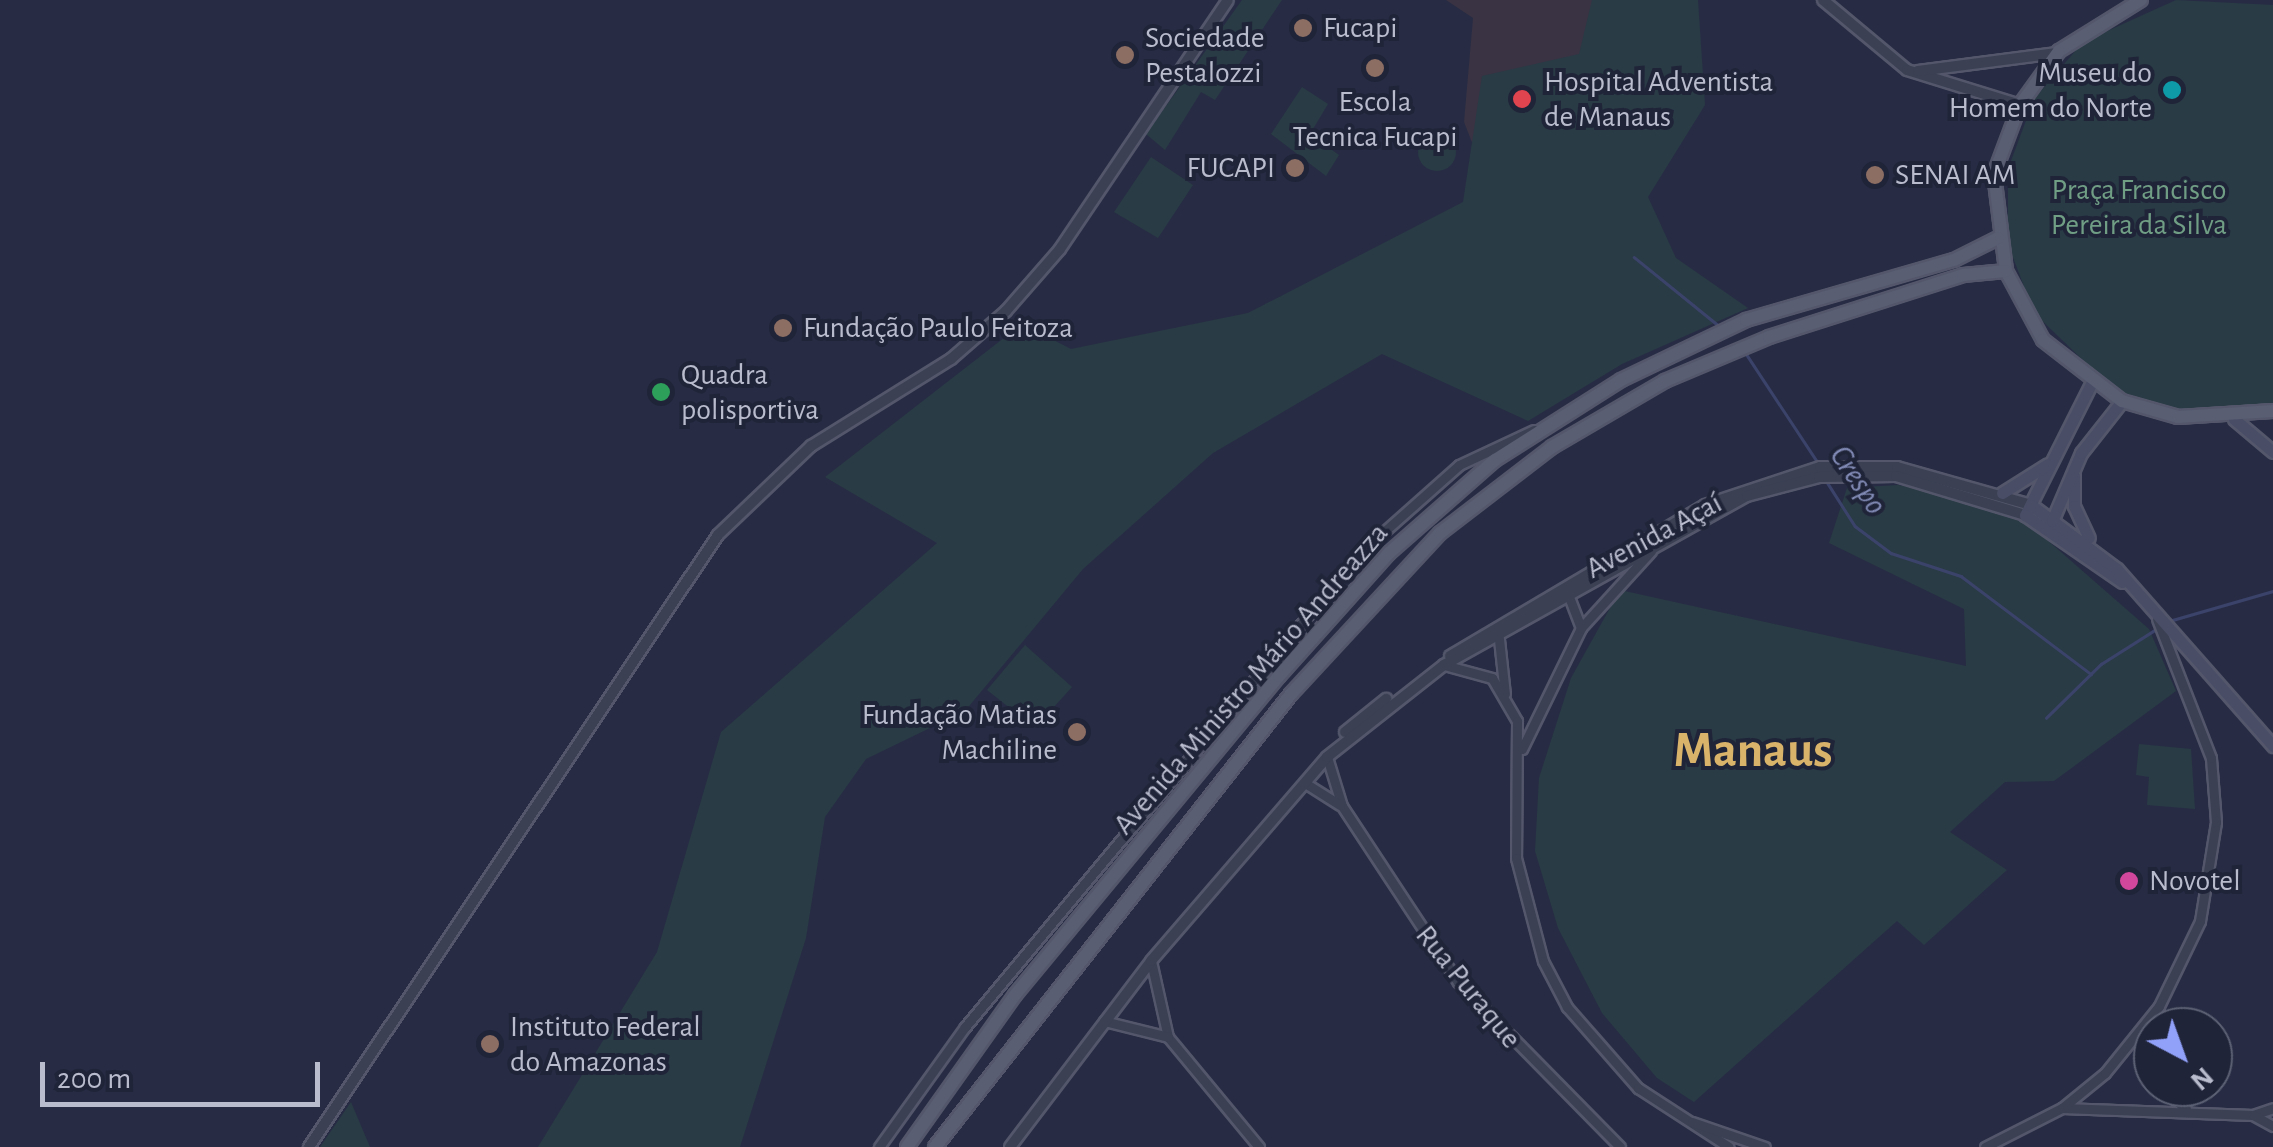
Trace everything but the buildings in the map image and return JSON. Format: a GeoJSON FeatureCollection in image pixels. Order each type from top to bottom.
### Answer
{"type":"FeatureCollection","features":[{"type":"Feature","properties":{"kind":"main road"},"geometry":{"type":"LineString","coordinates":[[2142,0],[2127,3],[2057,53],[2020,105],[1994,174],[1998,238],[2006,271],[2043,340],[2091,384],[2122,401],[2178,418],[2234,419],[2273,411]]}},
{"type":"Feature","properties":{"kind":"main road","name":"Avenida Ministro Mário Andreazza"},"geometry":{"type":"LineString","coordinates":[[907,1147],[1058,944],[1377,566],[1541,428],[1746,320],[1954,260],[1998,238]]}},
{"type":"Feature","properties":{"kind":"main road","name":"Avenida Ministro Mário Andreazza"},"geometry":{"type":"LineString","coordinates":[[935,1147],[1079,960],[1374,599],[1508,478],[1724,354],[1963,275],[2006,271]]}},
{"type":"Feature","properties":{"kind":"main road"},"geometry":{"type":"LineString","coordinates":[[2028,510],[2091,384]]}},
{"type":"Feature","properties":{"kind":"main road"},"geometry":{"type":"LineString","coordinates":[[2048,529],[2076,462],[2122,401]]}},
{"type":"Feature","properties":{"kind":"main road"},"geometry":{"type":"LineString","coordinates":[[2234,419],[2264,440],[2273,452]]}},
{"type":"Feature","properties":{"kind":"main road"},"geometry":{"type":"LineString","coordinates":[[2264,440],[2273,429]]}},
{"type":"Feature","properties":{"kind":"main road"},"geometry":{"type":"LineString","coordinates":[[2002,493],[2058,454]]}},
{"type":"Feature","properties":{"kind":"main road"},"geometry":{"type":"LineString","coordinates":[[2076,462],[2074,506],[2100,554]]}},
{"type":"Feature","properties":{"kind":"main road"},"geometry":{"type":"LineString","coordinates":[[2028,510],[2055,517],[2100,554],[2148,602],[2273,746]]}},
{"type":"Feature","properties":{"kind":"main road"},"geometry":{"type":"LineString","coordinates":[[2028,510],[2048,529],[2133,588]]}},
{"type":"Feature","properties":{"kind":"main road"},"geometry":{"type":"LineString","coordinates":[[1058,944],[1079,960]]}},
{"type":"Feature","properties":{"kind":"street"},"geometry":{"type":"LineString","coordinates":[[309,1147],[718,536],[811,446],[951,359],[1006,311],[1060,248],[1228,0]]}},
{"type":"Feature","properties":{"kind":"street"},"geometry":{"type":"LineString","coordinates":[[1824,0],[1907,70],[2020,105]]}},
{"type":"Feature","properties":{"kind":"street"},"geometry":{"type":"LineString","coordinates":[[1907,70],[2057,53]]}},
{"type":"Feature","properties":{"kind":"street"},"geometry":{"type":"LineString","coordinates":[[879,1147],[965,1027],[1360,553],[1460,466],[1541,428]]}},
{"type":"Feature","properties":{"kind":"street","name":"Avenida Açaí"},"geometry":{"type":"LineString","coordinates":[[1010,1147],[1102,1021],[1362,715],[1499,632],[1564,586],[1705,506],[1820,467],[1897,467],[2002,493],[2028,510]]}},
{"type":"Feature","properties":{"kind":"street","name":"Avenida Açaí"},"geometry":{"type":"LineString","coordinates":[[1327,757],[1444,665],[1748,496],[1856,473],[1980,496],[2028,510]]}},
{"type":"Feature","properties":{"kind":"street"},"geometry":{"type":"LineString","coordinates":[[1521,752],[1581,628],[1658,544]]}},
{"type":"Feature","properties":{"kind":"street"},"geometry":{"type":"LineString","coordinates":[[1564,586],[1581,628]]}},
{"type":"Feature","properties":{"kind":"street"},"geometry":{"type":"LineString","coordinates":[[2148,602],[2194,696],[2216,822],[2200,921],[2156,1007]]}},
{"type":"Feature","properties":{"kind":"street"},"geometry":{"type":"LineString","coordinates":[[1499,632],[1506,696],[1521,752],[1516,858],[1543,961],[1600,1051],[1681,1119],[1729,1147]]}},
{"type":"Feature","properties":{"kind":"street"},"geometry":{"type":"LineString","coordinates":[[1444,665],[1472,668],[1506,696]]}},
{"type":"Feature","properties":{"kind":"street","name":"Rua Puraque"},"geometry":{"type":"LineString","coordinates":[[1327,757],[1342,806],[1458,982],[1620,1147]]}},
{"type":"Feature","properties":{"kind":"street","name":"Rua Puraque"},"geometry":{"type":"LineString","coordinates":[[1305,783],[1342,806]]}},
{"type":"Feature","properties":{"kind":"street"},"geometry":{"type":"LineString","coordinates":[[1151,961],[1168,1037],[1260,1147]]}},
{"type":"Feature","properties":{"kind":"street"},"geometry":{"type":"LineString","coordinates":[[1102,1021],[1168,1037]]}},
{"type":"Feature","properties":{"kind":"street"},"geometry":{"type":"LineString","coordinates":[[1985,1147],[2062,1108],[2133,1040]]}},
{"type":"Feature","properties":{"kind":"street"},"geometry":{"type":"LineString","coordinates":[[2184,1107],[2188,1110]]}},
{"type":"Feature","properties":{"kind":"street"},"geometry":{"type":"LineString","coordinates":[[2062,1108],[2253,1115],[2273,1108]]}},
{"type":"Feature","properties":{"kind":"street"},"geometry":{"type":"LineString","coordinates":[[2253,1115],[2273,1126]]}},
{"type":"Feature","properties":{"kind":"street"},"geometry":{"type":"LineString","coordinates":[[1681,1119],[1765,1147]]}},
{"type":"Feature","properties":{"kind":"shaded area","name":"Hospital Adventista de Manaus"},"geometry":{"type":"Polygon","coordinates":[[[1446,0],[1599,0],[1566,158],[1475,150],[1464,122],[1473,18],[1446,0]]]}},
{"type":"Feature","properties":{"kind":"green space"},"geometry":{"type":"Polygon","coordinates":[[[1242,0],[1282,0],[1215,100],[1201,92],[1165,150],[1146,134],[1242,0]]]}},
{"type":"Feature","properties":{"kind":"green space"},"geometry":{"type":"Polygon","coordinates":[[[1592,0],[1698,0],[1705,105],[1648,197],[1676,258],[1748,308],[1622,364],[1528,421],[1382,354],[1213,453],[1083,569],[965,711],[866,759],[825,817],[806,938],[740,1147],[538,1147],[657,952],[721,732],[937,543],[825,477],[1022,324],[1071,349],[1248,313],[1463,202],[1482,76],[1579,54],[1592,0]]]}},
{"type":"Feature","properties":{"kind":"green space","name":"Praça Francisco Pereira da Silva"},"geometry":{"type":"Polygon","coordinates":[[[2176,0],[2273,5],[2273,404],[2260,408],[2186,412],[2114,390],[2034,313],[2008,244],[2008,169],[2034,99],[2083,42],[2176,0]]]}},
{"type":"Feature","properties":{"kind":"green space"},"geometry":{"type":"Polygon","coordinates":[[[1302,87],[1328,104],[1310,134],[1339,155],[1326,176],[1271,134],[1302,87]]]}},
{"type":"Feature","properties":{"kind":"green space"},"geometry":{"type":"Polygon","coordinates":[[[1437,133],[1450,139],[1456,152],[1450,165],[1437,171],[1424,165],[1418,152],[1424,139],[1437,133]]]}},
{"type":"Feature","properties":{"kind":"green space"},"geometry":{"type":"Polygon","coordinates":[[[1151,157],[1193,185],[1158,238],[1114,212],[1151,157]]]}},
{"type":"Feature","properties":{"kind":"green space"},"geometry":{"type":"Polygon","coordinates":[[[1898,485],[1968,497],[2030,525],[2149,629],[2176,691],[2054,781],[2005,782],[1950,832],[2007,870],[1924,945],[1897,921],[1694,1102],[1657,1078],[1602,1013],[1558,928],[1535,851],[1539,778],[1571,678],[1620,590],[1966,666],[1964,609],[1829,543],[1847,488],[1898,485]]]}},
{"type":"Feature","properties":{"kind":"green space"},"geometry":{"type":"Polygon","coordinates":[[[1025,645],[1072,687],[1035,728],[987,690],[1025,645]]]}},
{"type":"Feature","properties":{"kind":"green space"},"geometry":{"type":"Polygon","coordinates":[[[2139,744],[2191,749],[2195,809],[2147,805],[2149,777],[2136,775],[2139,744]]]}},
{"type":"Feature","properties":{"kind":"green space"},"geometry":{"type":"Polygon","coordinates":[[[351,1102],[370,1147],[320,1147],[351,1102]]]}},
{"type":"Feature","properties":{"kind":"waterway","name":"Crespo"},"geometry":{"type":"LineString","coordinates":[[1634,257],[1718,325]]}},
{"type":"Feature","properties":{"kind":"waterway"},"geometry":{"type":"LineString","coordinates":[[1745,352],[1817,461]]}},
{"type":"Feature","properties":{"kind":"waterway","name":"Crespo"},"geometry":{"type":"LineString","coordinates":[[1827,482],[1855,526],[1891,553],[1961,576],[2091,674]]}},
{"type":"Feature","properties":{"kind":"waterway","name":"Crespo"},"geometry":{"type":"LineString","coordinates":[[2169,621],[2273,591]]}},
{"type":"Feature","properties":{"kind":"waterway","name":"Crespo"},"geometry":{"type":"LineString","coordinates":[[2046,718],[2101,664],[2158,628]]}},
{"type":"Feature","properties":{"kind":"place","name":"Fucapi"},"geometry":{"type":"Point","coordinates":[1303,28]}},
{"type":"Feature","properties":{"kind":"place","name":"Sociedade Pestalozzi"},"geometry":{"type":"Point","coordinates":[1125,55]}},
{"type":"Feature","properties":{"kind":"place","name":"Escola Tecnica Fucapi"},"geometry":{"type":"Point","coordinates":[1375,68]}},
{"type":"Feature","properties":{"kind":"place","name":"Museu do Homem do Norte"},"geometry":{"type":"Point","coordinates":[2172,90]}},
{"type":"Feature","properties":{"kind":"place","name":"Hospital Adventista de Manaus"},"geometry":{"type":"Point","coordinates":[1522,99]}},
{"type":"Feature","properties":{"kind":"place","name":"FUCAPI"},"geometry":{"type":"Point","coordinates":[1295,168]}},
{"type":"Feature","properties":{"kind":"place","name":"SENAI AM"},"geometry":{"type":"Point","coordinates":[1875,175]}},
{"type":"Feature","properties":{"kind":"place","name":"Fundação Paulo Feitoza"},"geometry":{"type":"Point","coordinates":[783,328]}},
{"type":"Feature","properties":{"kind":"place","name":"Quadra polisportiva"},"geometry":{"type":"Point","coordinates":[661,392]}},
{"type":"Feature","properties":{"kind":"place","name":"Fundação Matias Machiline"},"geometry":{"type":"Point","coordinates":[1077,732]}},
{"type":"Feature","properties":{"kind":"place","name":"Novotel"},"geometry":{"type":"Point","coordinates":[2129,881]}},
{"type":"Feature","properties":{"kind":"place","name":"Instituto Federal do Amazonas"},"geometry":{"type":"Point","coordinates":[490,1044]}},
{"type":"Feature","properties":{"kind":"district","name":"Manaus"},"geometry":{"type":"Point","coordinates":[1753,752]}}]}
